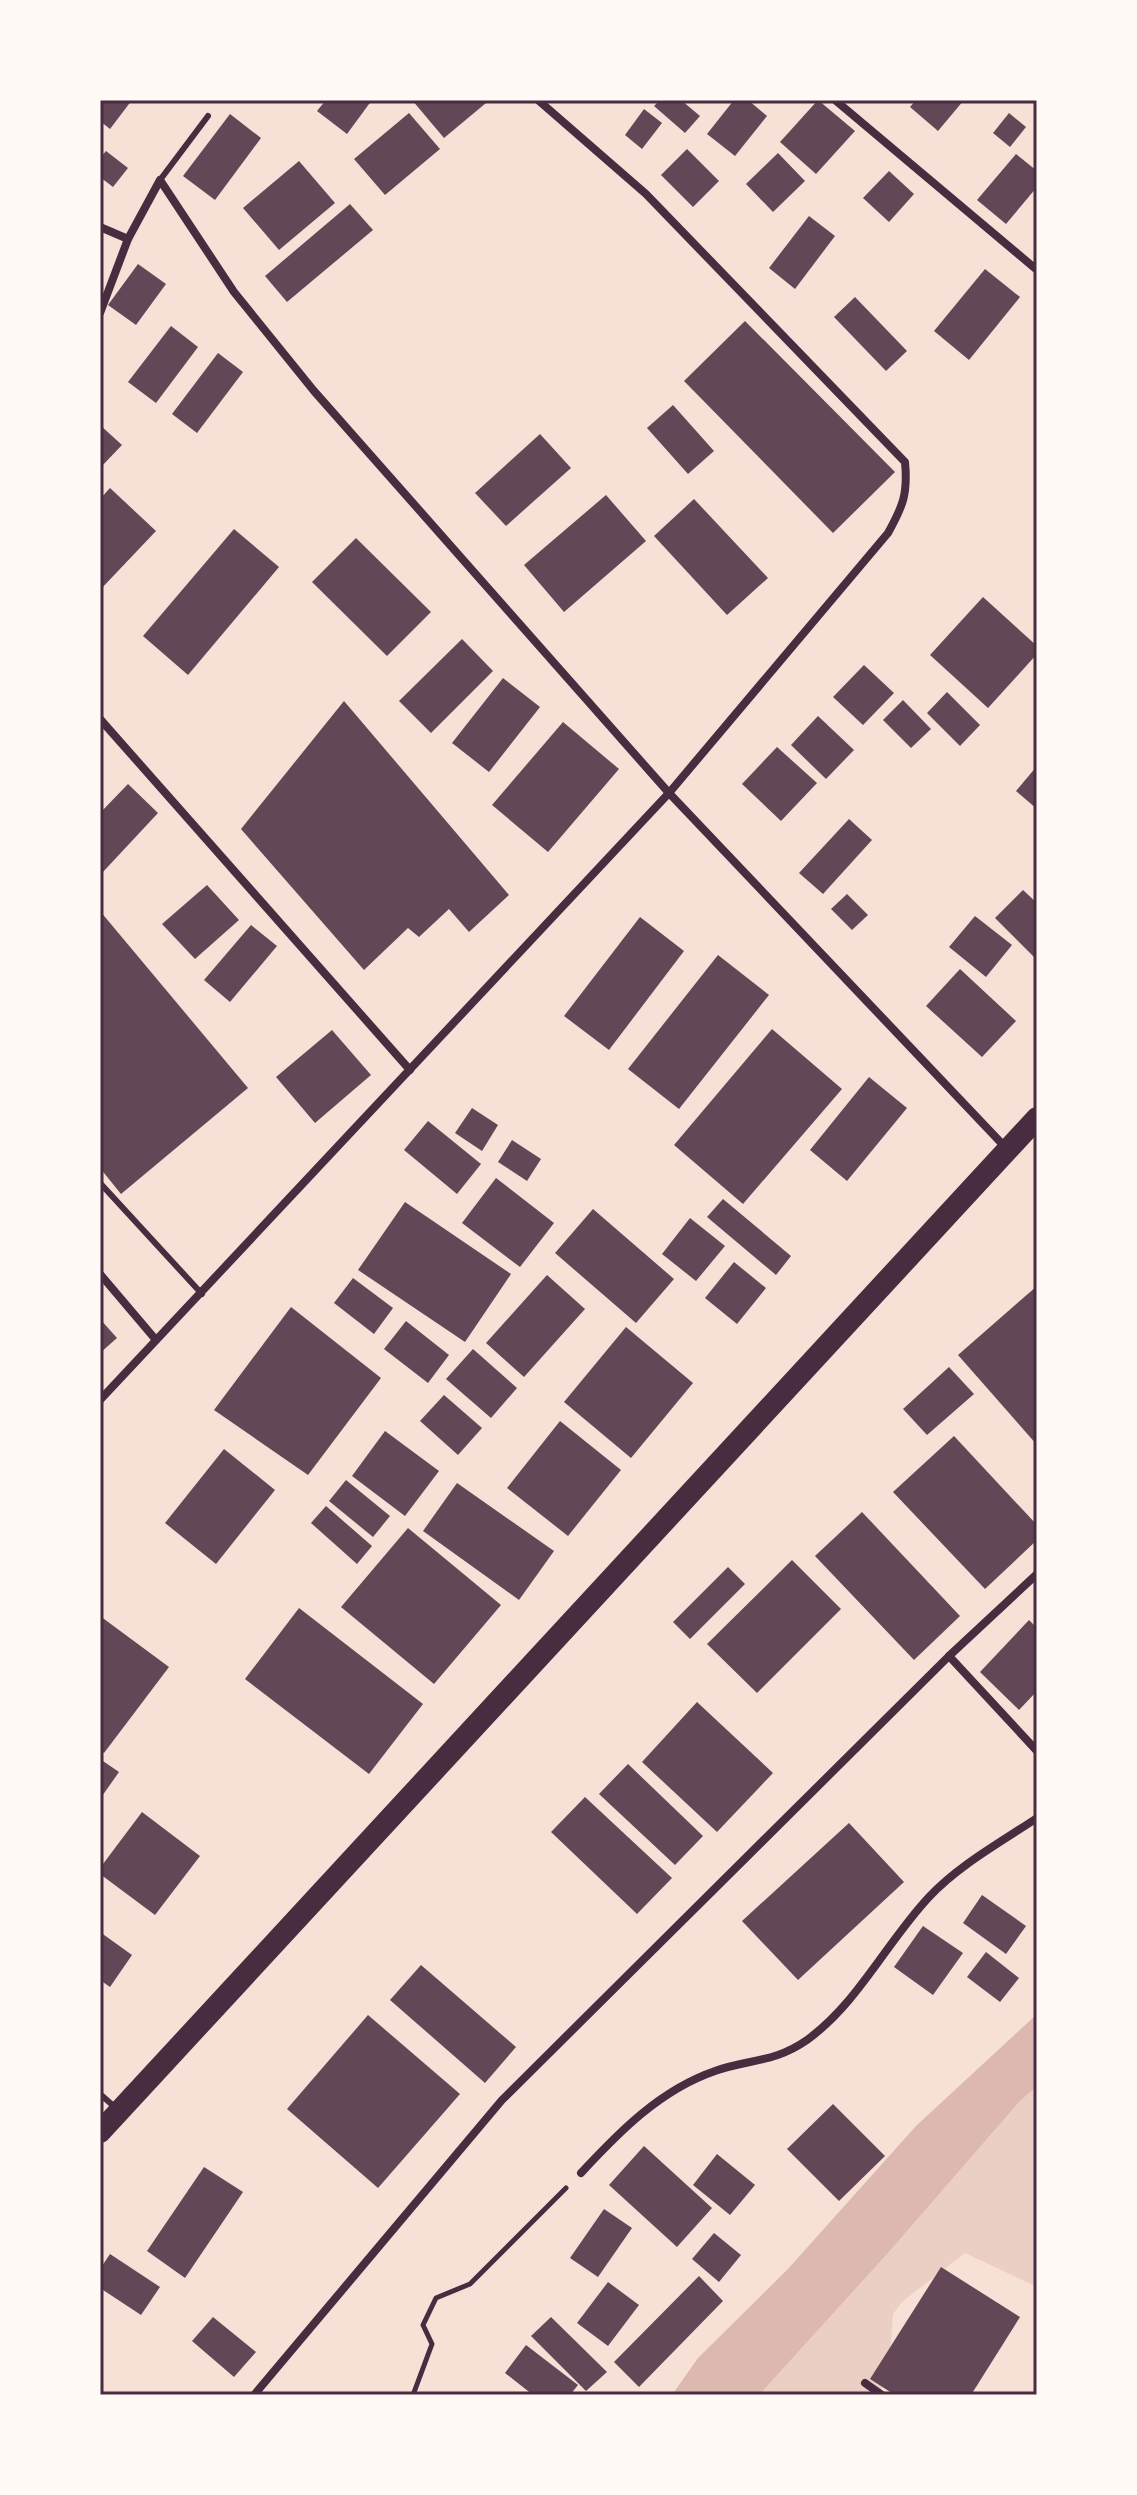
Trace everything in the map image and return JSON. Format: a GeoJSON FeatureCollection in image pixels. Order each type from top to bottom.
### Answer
{"type":"FeatureCollection","features":[{"type":"Feature","properties":{"kind":"highway"},"geometry":{"type":"LineString","coordinates":[[100,2132],[1036,1120]]}},
{"type":"Feature","properties":{"kind":"street"},"geometry":{"type":"LineString","coordinates":[[100,1400],[669,793],[888,533],[901,510],[907,488],[905,462],[646,194],[538,100]]}},
{"type":"Feature","properties":{"kind":"street"},"geometry":{"type":"LineString","coordinates":[[835,100],[1037,270]]}},
{"type":"Feature","properties":{"kind":"street"},"geometry":{"type":"LineString","coordinates":[[100,313],[128,239],[160,180],[234,292],[314,391],[669,793],[1008,1150]]}},
{"type":"Feature","properties":{"kind":"street"},"geometry":{"type":"LineString","coordinates":[[100,227],[128,239]]}},
{"type":"Feature","properties":{"kind":"street"},"geometry":{"type":"LineString","coordinates":[[100,719],[410,1070]]}},
{"type":"Feature","properties":{"kind":"street"},"geometry":{"type":"LineString","coordinates":[[100,1274],[156,1340]]}},
{"type":"Feature","properties":{"kind":"street"},"geometry":{"type":"LineString","coordinates":[[254,2395],[502,2100],[949,1656],[1037,1574]]}},
{"type":"Feature","properties":{"kind":"street"},"geometry":{"type":"LineString","coordinates":[[949,1656],[1037,1751]]}},
{"type":"Feature","properties":{"kind":"street"},"geometry":{"type":"LineString","coordinates":[[581,2173],[644,2110],[681,2088],[715,2071],[761,2062],[806,2040],[842,2009],[931,1895],[953,1874],[1037,1818]]}},
{"type":"Feature","properties":{"kind":"street"},"geometry":{"type":"LineString","coordinates":[[865,2383],[882,2395]]}},
{"type":"Feature","properties":{"kind":"lane"},"geometry":{"type":"LineString","coordinates":[[160,180],[208,116]]}},
{"type":"Feature","properties":{"kind":"lane"},"geometry":{"type":"LineString","coordinates":[[100,1183],[202,1294]]}},
{"type":"Feature","properties":{"kind":"lane"},"geometry":{"type":"LineString","coordinates":[[100,2094],[120,2111]]}},
{"type":"Feature","properties":{"kind":"path"},"geometry":{"type":"LineString","coordinates":[[413,2395],[432,2344],[423,2325],[436,2298],[470,2284],[581,2173]]}},
{"type":"Feature","properties":{"kind":"shaded area"},"geometry":{"type":"Polygon","coordinates":[[[1037,2014],[1037,2086],[1019,2102],[759,2395],[672,2395],[698,2358],[787,2270],[916,2126],[1037,2014]]]}},
{"type":"Feature","properties":{"kind":"shaded area"},"geometry":{"type":"Polygon","coordinates":[[[1037,2086],[1037,2287],[965,2253],[903,2301],[893,2314],[888,2379],[878,2395],[759,2395],[1019,2102],[1037,2086]]]}},
{"type":"Feature","properties":{"kind":"building"},"geometry":{"type":"Polygon","coordinates":[[[100,100],[132,100],[110,129],[100,121],[100,100]]]}},
{"type":"Feature","properties":{"kind":"building"},"geometry":{"type":"Polygon","coordinates":[[[326,100],[372,100],[347,134],[317,111],[326,100]]]}},
{"type":"Feature","properties":{"kind":"building"},"geometry":{"type":"Polygon","coordinates":[[[412,100],[484,100],[486,103],[444,138],[412,100]]]}},
{"type":"Feature","properties":{"kind":"building"},"geometry":{"type":"Polygon","coordinates":[[[660,100],[681,100],[700,116],[685,133],[654,106],[660,100]]]}},
{"type":"Feature","properties":{"kind":"building"},"geometry":{"type":"Polygon","coordinates":[[[734,100],[748,100],[767,116],[735,156],[707,134],[734,100]]]}},
{"type":"Feature","properties":{"kind":"building"},"geometry":{"type":"Polygon","coordinates":[[[818,100],[855,131],[816,174],[780,142],[818,100]]]}},
{"type":"Feature","properties":{"kind":"building"},"geometry":{"type":"Polygon","coordinates":[[[916,100],[964,100],[938,131],[910,107],[916,100]]]}},
{"type":"Feature","properties":{"kind":"building"},"geometry":{"type":"Polygon","coordinates":[[[644,109],[662,123],[642,149],[625,135],[644,109]]]}},
{"type":"Feature","properties":{"kind":"building"},"geometry":{"type":"Polygon","coordinates":[[[409,113],[440,149],[385,195],[354,159],[409,113]]]}},
{"type":"Feature","properties":{"kind":"building"},"geometry":{"type":"Polygon","coordinates":[[[1009,113],[1026,127],[1010,147],[993,133],[1009,113]]]}},
{"type":"Feature","properties":{"kind":"building"},"geometry":{"type":"Polygon","coordinates":[[[230,114],[261,138],[215,200],[183,176],[230,114]]]}},
{"type":"Feature","properties":{"kind":"building"},"geometry":{"type":"Polygon","coordinates":[[[687,149],[719,181],[693,207],[661,175],[687,149]]]}},
{"type":"Feature","properties":{"kind":"building"},"geometry":{"type":"Polygon","coordinates":[[[106,151],[128,168],[113,187],[100,177],[100,158],[106,151]]]}},
{"type":"Feature","properties":{"kind":"building"},"geometry":{"type":"Polygon","coordinates":[[[778,153],[805,181],[773,212],[746,184],[778,153]]]}},
{"type":"Feature","properties":{"kind":"building"},"geometry":{"type":"Polygon","coordinates":[[[1016,154],[1037,171],[1037,187],[1006,224],[977,200],[1016,154]]]}},
{"type":"Feature","properties":{"kind":"building"},"geometry":{"type":"Polygon","coordinates":[[[299,161],[335,203],[279,250],[243,208],[299,161]]]}},
{"type":"Feature","properties":{"kind":"building"},"geometry":{"type":"Polygon","coordinates":[[[889,171],[914,194],[889,222],[863,198],[889,171]]]}},
{"type":"Feature","properties":{"kind":"building"},"geometry":{"type":"Polygon","coordinates":[[[350,204],[373,230],[287,302],[265,276],[350,204]]]}},
{"type":"Feature","properties":{"kind":"building"},"geometry":{"type":"Polygon","coordinates":[[[809,216],[835,236],[795,289],[769,268],[809,216]]]}},
{"type":"Feature","properties":{"kind":"building"},"geometry":{"type":"Polygon","coordinates":[[[138,264],[166,284],[136,325],[108,305],[138,264]]]}},
{"type":"Feature","properties":{"kind":"building"},"geometry":{"type":"Polygon","coordinates":[[[985,269],[1020,297],[969,360],[934,331],[985,269]]]}},
{"type":"Feature","properties":{"kind":"building"},"geometry":{"type":"Polygon","coordinates":[[[855,297],[907,351],[886,371],[834,317],[855,297]]]}},
{"type":"Feature","properties":{"kind":"building"},"geometry":{"type":"Polygon","coordinates":[[[745,321],[895,472],[833,533],[684,381],[745,321]]]}},
{"type":"Feature","properties":{"kind":"building"},"geometry":{"type":"Polygon","coordinates":[[[171,326],[198,347],[156,403],[128,382],[171,326]]]}},
{"type":"Feature","properties":{"kind":"building"},"geometry":{"type":"Polygon","coordinates":[[[218,353],[243,372],[197,433],[172,414],[218,353]]]}},
{"type":"Feature","properties":{"kind":"building"},"geometry":{"type":"Polygon","coordinates":[[[673,405],[714,451],[688,474],[647,428],[673,405]]]}},
{"type":"Feature","properties":{"kind":"building"},"geometry":{"type":"Polygon","coordinates":[[[100,425],[122,445],[100,468],[100,425]]]}},
{"type":"Feature","properties":{"kind":"building"},"geometry":{"type":"Polygon","coordinates":[[[540,434],[571,468],[506,526],[475,493],[540,434]]]}},
{"type":"Feature","properties":{"kind":"building"},"geometry":{"type":"Polygon","coordinates":[[[110,488],[156,531],[100,590],[100,499],[110,488]]]}},
{"type":"Feature","properties":{"kind":"building"},"geometry":{"type":"Polygon","coordinates":[[[606,495],[646,541],[564,612],[524,565],[606,495]]]}},
{"type":"Feature","properties":{"kind":"building"},"geometry":{"type":"Polygon","coordinates":[[[694,499],[768,578],[727,615],[654,536],[694,499]]]}},
{"type":"Feature","properties":{"kind":"building"},"geometry":{"type":"Polygon","coordinates":[[[234,529],[279,567],[188,675],[143,636],[234,529]]]}},
{"type":"Feature","properties":{"kind":"building"},"geometry":{"type":"Polygon","coordinates":[[[356,538],[431,612],[387,656],[312,582],[356,538]]]}},
{"type":"Feature","properties":{"kind":"building"},"geometry":{"type":"Polygon","coordinates":[[[983,597],[1037,646],[1037,654],[988,708],[930,655],[983,597]]]}},
{"type":"Feature","properties":{"kind":"building"},"geometry":{"type":"Polygon","coordinates":[[[462,639],[493,671],[431,733],[399,701],[462,639]]]}},
{"type":"Feature","properties":{"kind":"building"},"geometry":{"type":"Polygon","coordinates":[[[864,665],[894,693],[863,725],[833,697],[864,665]]]}},
{"type":"Feature","properties":{"kind":"building"},"geometry":{"type":"Polygon","coordinates":[[[503,678],[540,707],[489,772],[452,743],[503,678]]]}},
{"type":"Feature","properties":{"kind":"building"},"geometry":{"type":"Polygon","coordinates":[[[947,692],[980,725],[960,746],[927,713],[947,692]]]}},
{"type":"Feature","properties":{"kind":"building"},"geometry":{"type":"Polygon","coordinates":[[[903,700],[931,729],[911,748],[883,720],[903,700]]]}},
{"type":"Feature","properties":{"kind":"building"},"geometry":{"type":"Polygon","coordinates":[[[344,701],[509,895],[469,932],[449,909],[419,937],[408,928],[364,970],[241,829],[344,701]]]}},
{"type":"Feature","properties":{"kind":"building"},"geometry":{"type":"Polygon","coordinates":[[[818,716],[854,750],[826,779],[791,745],[818,716]]]}},
{"type":"Feature","properties":{"kind":"building"},"geometry":{"type":"Polygon","coordinates":[[[563,722],[619,769],[548,852],[492,805],[563,722]]]}},
{"type":"Feature","properties":{"kind":"building"},"geometry":{"type":"Polygon","coordinates":[[[777,747],[817,783],[781,821],[742,784],[777,747]]]}},
{"type":"Feature","properties":{"kind":"building"},"geometry":{"type":"Polygon","coordinates":[[[1037,766],[1037,809],[1016,791],[1037,766]]]}},
{"type":"Feature","properties":{"kind":"building"},"geometry":{"type":"Polygon","coordinates":[[[128,784],[158,813],[102,873],[100,813],[128,784]]]}},
{"type":"Feature","properties":{"kind":"building"},"geometry":{"type":"Polygon","coordinates":[[[849,819],[872,840],[823,894],[799,873],[849,819]]]}},
{"type":"Feature","properties":{"kind":"building"},"geometry":{"type":"Polygon","coordinates":[[[207,885],[239,920],[195,959],[162,924],[207,885]]]}},
{"type":"Feature","properties":{"kind":"building"},"geometry":{"type":"Polygon","coordinates":[[[1023,890],[1037,903],[1037,960],[995,918],[1023,890]]]}},
{"type":"Feature","properties":{"kind":"building"},"geometry":{"type":"Polygon","coordinates":[[[847,894],[868,915],[852,930],[831,909],[847,894]]]}},
{"type":"Feature","properties":{"kind":"building"},"geometry":{"type":"Polygon","coordinates":[[[100,911],[248,1088],[121,1194],[100,1168],[100,911]]]}},
{"type":"Feature","properties":{"kind":"building"},"geometry":{"type":"Polygon","coordinates":[[[975,916],[1012,945],[986,977],[949,947],[975,916]]]}},
{"type":"Feature","properties":{"kind":"building"},"geometry":{"type":"Polygon","coordinates":[[[640,917],[684,951],[609,1050],[564,1016],[640,917]]]}},
{"type":"Feature","properties":{"kind":"building"},"geometry":{"type":"Polygon","coordinates":[[[251,925],[277,946],[230,1002],[204,980],[251,925]]]}},
{"type":"Feature","properties":{"kind":"building"},"geometry":{"type":"Polygon","coordinates":[[[718,955],[769,995],[679,1109],[628,1069],[718,955]]]}},
{"type":"Feature","properties":{"kind":"building"},"geometry":{"type":"Polygon","coordinates":[[[960,969],[1016,1021],[982,1057],[926,1006],[960,969]]]}},
{"type":"Feature","properties":{"kind":"building"},"geometry":{"type":"Polygon","coordinates":[[[772,1029],[842,1089],[743,1204],[674,1145],[772,1029]]]}},
{"type":"Feature","properties":{"kind":"building"},"geometry":{"type":"Polygon","coordinates":[[[332,1030],[371,1075],[315,1123],[276,1077],[332,1030]]]}},
{"type":"Feature","properties":{"kind":"building"},"geometry":{"type":"Polygon","coordinates":[[[869,1077],[907,1108],[847,1181],[810,1150],[869,1077]]]}},
{"type":"Feature","properties":{"kind":"building"},"geometry":{"type":"Polygon","coordinates":[[[472,1108],[498,1125],[482,1151],[455,1133],[472,1108]]]}},
{"type":"Feature","properties":{"kind":"building"},"geometry":{"type":"Polygon","coordinates":[[[428,1121],[481,1164],[457,1194],[404,1150],[428,1121]]]}},
{"type":"Feature","properties":{"kind":"building"},"geometry":{"type":"Polygon","coordinates":[[[512,1140],[541,1159],[527,1181],[498,1162],[512,1140]]]}},
{"type":"Feature","properties":{"kind":"building"},"geometry":{"type":"Polygon","coordinates":[[[496,1178],[554,1223],[520,1267],[462,1223],[496,1178]]]}},
{"type":"Feature","properties":{"kind":"building"},"geometry":{"type":"Polygon","coordinates":[[[723,1199],[791,1256],[776,1275],[707,1217],[723,1199]]]}},
{"type":"Feature","properties":{"kind":"building"},"geometry":{"type":"Polygon","coordinates":[[[405,1202],[511,1274],[465,1342],[358,1270],[405,1202]]]}},
{"type":"Feature","properties":{"kind":"building"},"geometry":{"type":"Polygon","coordinates":[[[593,1209],[674,1279],[636,1323],[555,1253],[593,1209]]]}},
{"type":"Feature","properties":{"kind":"building"},"geometry":{"type":"Polygon","coordinates":[[[690,1218],[725,1246],[696,1281],[662,1254],[690,1218]]]}},
{"type":"Feature","properties":{"kind":"building"},"geometry":{"type":"Polygon","coordinates":[[[734,1262],[766,1288],[737,1324],[705,1298],[734,1262]]]}},
{"type":"Feature","properties":{"kind":"building"},"geometry":{"type":"Polygon","coordinates":[[[547,1275],[585,1309],[524,1377],[486,1343],[547,1275]]]}},
{"type":"Feature","properties":{"kind":"building"},"geometry":{"type":"Polygon","coordinates":[[[353,1278],[393,1308],[374,1334],[334,1303],[353,1278]]]}},
{"type":"Feature","properties":{"kind":"building"},"geometry":{"type":"Polygon","coordinates":[[[1037,1286],[1037,1445],[958,1355],[1037,1286]]]}},
{"type":"Feature","properties":{"kind":"building"},"geometry":{"type":"Polygon","coordinates":[[[291,1307],[381,1378],[308,1475],[214,1410],[291,1307]]]}},
{"type":"Feature","properties":{"kind":"building"},"geometry":{"type":"Polygon","coordinates":[[[100,1319],[117,1338],[100,1353],[100,1319]]]}},
{"type":"Feature","properties":{"kind":"building"},"geometry":{"type":"Polygon","coordinates":[[[406,1321],[449,1355],[428,1383],[384,1349],[406,1321]]]}},
{"type":"Feature","properties":{"kind":"building"},"geometry":{"type":"Polygon","coordinates":[[[626,1327],[693,1383],[631,1458],[564,1402],[626,1327]]]}},
{"type":"Feature","properties":{"kind":"building"},"geometry":{"type":"Polygon","coordinates":[[[473,1349],[517,1388],[491,1418],[446,1379],[473,1349]]]}},
{"type":"Feature","properties":{"kind":"building"},"geometry":{"type":"Polygon","coordinates":[[[949,1367],[974,1394],[927,1435],[903,1409],[949,1367]]]}},
{"type":"Feature","properties":{"kind":"building"},"geometry":{"type":"Polygon","coordinates":[[[444,1395],[482,1428],[458,1455],[420,1421],[444,1395]]]}},
{"type":"Feature","properties":{"kind":"building"},"geometry":{"type":"Polygon","coordinates":[[[560,1421],[621,1470],[568,1536],[507,1488],[560,1421]]]}},
{"type":"Feature","properties":{"kind":"building"},"geometry":{"type":"Polygon","coordinates":[[[385,1431],[439,1471],[405,1516],[352,1476],[385,1431]]]}},
{"type":"Feature","properties":{"kind":"building"},"geometry":{"type":"Polygon","coordinates":[[[954,1436],[1037,1525],[1037,1540],[985,1589],[893,1492],[954,1436]]]}},
{"type":"Feature","properties":{"kind":"building"},"geometry":{"type":"Polygon","coordinates":[[[224,1449],[275,1490],[216,1564],[165,1523],[224,1449]]]}},
{"type":"Feature","properties":{"kind":"building"},"geometry":{"type":"Polygon","coordinates":[[[346,1480],[390,1516],[373,1537],[329,1501],[346,1480]]]}},
{"type":"Feature","properties":{"kind":"building"},"geometry":{"type":"Polygon","coordinates":[[[457,1483],[554,1551],[519,1600],[423,1531],[457,1483]]]}},
{"type":"Feature","properties":{"kind":"building"},"geometry":{"type":"Polygon","coordinates":[[[326,1506],[372,1546],[357,1564],[311,1523],[326,1506]]]}},
{"type":"Feature","properties":{"kind":"building"},"geometry":{"type":"Polygon","coordinates":[[[862,1512],[960,1616],[914,1660],[815,1556],[862,1512]]]}},
{"type":"Feature","properties":{"kind":"building"},"geometry":{"type":"Polygon","coordinates":[[[408,1528],[501,1605],[434,1684],[341,1607],[408,1528]]]}},
{"type":"Feature","properties":{"kind":"building"},"geometry":{"type":"Polygon","coordinates":[[[792,1560],[841,1609],[757,1693],[707,1644],[792,1560]]]}},
{"type":"Feature","properties":{"kind":"building"},"geometry":{"type":"Polygon","coordinates":[[[728,1567],[745,1584],[690,1639],[673,1622],[728,1567]]]}},
{"type":"Feature","properties":{"kind":"building"},"geometry":{"type":"Polygon","coordinates":[[[299,1608],[423,1704],[369,1774],[245,1679],[299,1608]]]}},
{"type":"Feature","properties":{"kind":"building"},"geometry":{"type":"Polygon","coordinates":[[[100,1616],[169,1667],[104,1753],[100,1750],[100,1616]]]}},
{"type":"Feature","properties":{"kind":"building"},"geometry":{"type":"Polygon","coordinates":[[[1029,1620],[1037,1628],[1037,1691],[1019,1710],[980,1672],[1029,1620]]]}},
{"type":"Feature","properties":{"kind":"building"},"geometry":{"type":"Polygon","coordinates":[[[697,1702],[773,1773],[717,1832],[642,1762],[697,1702]]]}},
{"type":"Feature","properties":{"kind":"building"},"geometry":{"type":"Polygon","coordinates":[[[100,1759],[119,1772],[100,1799],[100,1759]]]}},
{"type":"Feature","properties":{"kind":"building"},"geometry":{"type":"Polygon","coordinates":[[[628,1764],[703,1836],[675,1865],[599,1794],[628,1764]]]}},
{"type":"Feature","properties":{"kind":"building"},"geometry":{"type":"Polygon","coordinates":[[[585,1797],[672,1878],[637,1914],[551,1832],[585,1797]]]}},
{"type":"Feature","properties":{"kind":"building"},"geometry":{"type":"Polygon","coordinates":[[[142,1812],[200,1856],[155,1915],[100,1874],[100,1868],[142,1812]]]}},
{"type":"Feature","properties":{"kind":"building"},"geometry":{"type":"Polygon","coordinates":[[[849,1823],[904,1882],[798,1980],[742,1921],[849,1823]]]}},
{"type":"Feature","properties":{"kind":"building"},"geometry":{"type":"Polygon","coordinates":[[[982,1895],[1026,1926],[1006,1954],[963,1923],[982,1895]]]}},
{"type":"Feature","properties":{"kind":"building"},"geometry":{"type":"Polygon","coordinates":[[[923,1926],[963,1953],[933,1995],[894,1967],[923,1926]]]}},
{"type":"Feature","properties":{"kind":"building"},"geometry":{"type":"Polygon","coordinates":[[[100,1932],[132,1955],[110,1987],[100,1980],[100,1932]]]}},
{"type":"Feature","properties":{"kind":"building"},"geometry":{"type":"Polygon","coordinates":[[[986,1952],[1019,1978],[1000,2002],[967,1977],[986,1952]]]}},
{"type":"Feature","properties":{"kind":"building"},"geometry":{"type":"Polygon","coordinates":[[[421,1965],[516,2047],[485,2083],[390,2000],[421,1965]]]}},
{"type":"Feature","properties":{"kind":"building"},"geometry":{"type":"Polygon","coordinates":[[[368,2015],[460,2094],[378,2188],[287,2109],[368,2015]]]}},
{"type":"Feature","properties":{"kind":"building"},"geometry":{"type":"Polygon","coordinates":[[[833,2104],[885,2156],[839,2201],[787,2149],[833,2104]]]}},
{"type":"Feature","properties":{"kind":"building"},"geometry":{"type":"Polygon","coordinates":[[[644,2146],[712,2208],[677,2247],[609,2185],[644,2146]]]}},
{"type":"Feature","properties":{"kind":"building"},"geometry":{"type":"Polygon","coordinates":[[[717,2154],[755,2185],[730,2215],[693,2185],[717,2154]]]}},
{"type":"Feature","properties":{"kind":"building"},"geometry":{"type":"Polygon","coordinates":[[[204,2167],[243,2192],[185,2278],[147,2251],[204,2167]]]}},
{"type":"Feature","properties":{"kind":"building"},"geometry":{"type":"Polygon","coordinates":[[[604,2209],[632,2228],[598,2277],[570,2258],[604,2209]]]}},
{"type":"Feature","properties":{"kind":"building"},"geometry":{"type":"Polygon","coordinates":[[[714,2233],[741,2255],[719,2282],[692,2259],[714,2233]]]}},
{"type":"Feature","properties":{"kind":"building"},"geometry":{"type":"Polygon","coordinates":[[[110,2254],[160,2287],[141,2315],[100,2288],[100,2269],[110,2254]]]}},
{"type":"Feature","properties":{"kind":"building"},"geometry":{"type":"Polygon","coordinates":[[[941,2267],[1020,2317],[971,2395],[895,2395],[870,2379],[941,2267]]]}},
{"type":"Feature","properties":{"kind":"building"},"geometry":{"type":"Polygon","coordinates":[[[699,2276],[723,2301],[639,2387],[614,2362],[699,2276]]]}},
{"type":"Feature","properties":{"kind":"building"},"geometry":{"type":"Polygon","coordinates":[[[608,2282],[639,2305],[608,2346],[577,2323],[608,2282]]]}},
{"type":"Feature","properties":{"kind":"building"},"geometry":{"type":"Polygon","coordinates":[[[213,2317],[256,2352],[234,2377],[192,2341],[213,2317]]]}},
{"type":"Feature","properties":{"kind":"building"},"geometry":{"type":"Polygon","coordinates":[[[551,2317],[607,2372],[586,2391],[531,2336],[551,2317]]]}},
{"type":"Feature","properties":{"kind":"building"},"geometry":{"type":"Polygon","coordinates":[[[526,2345],[578,2385],[570,2395],[533,2395],[505,2373],[526,2345]]]}}]}
